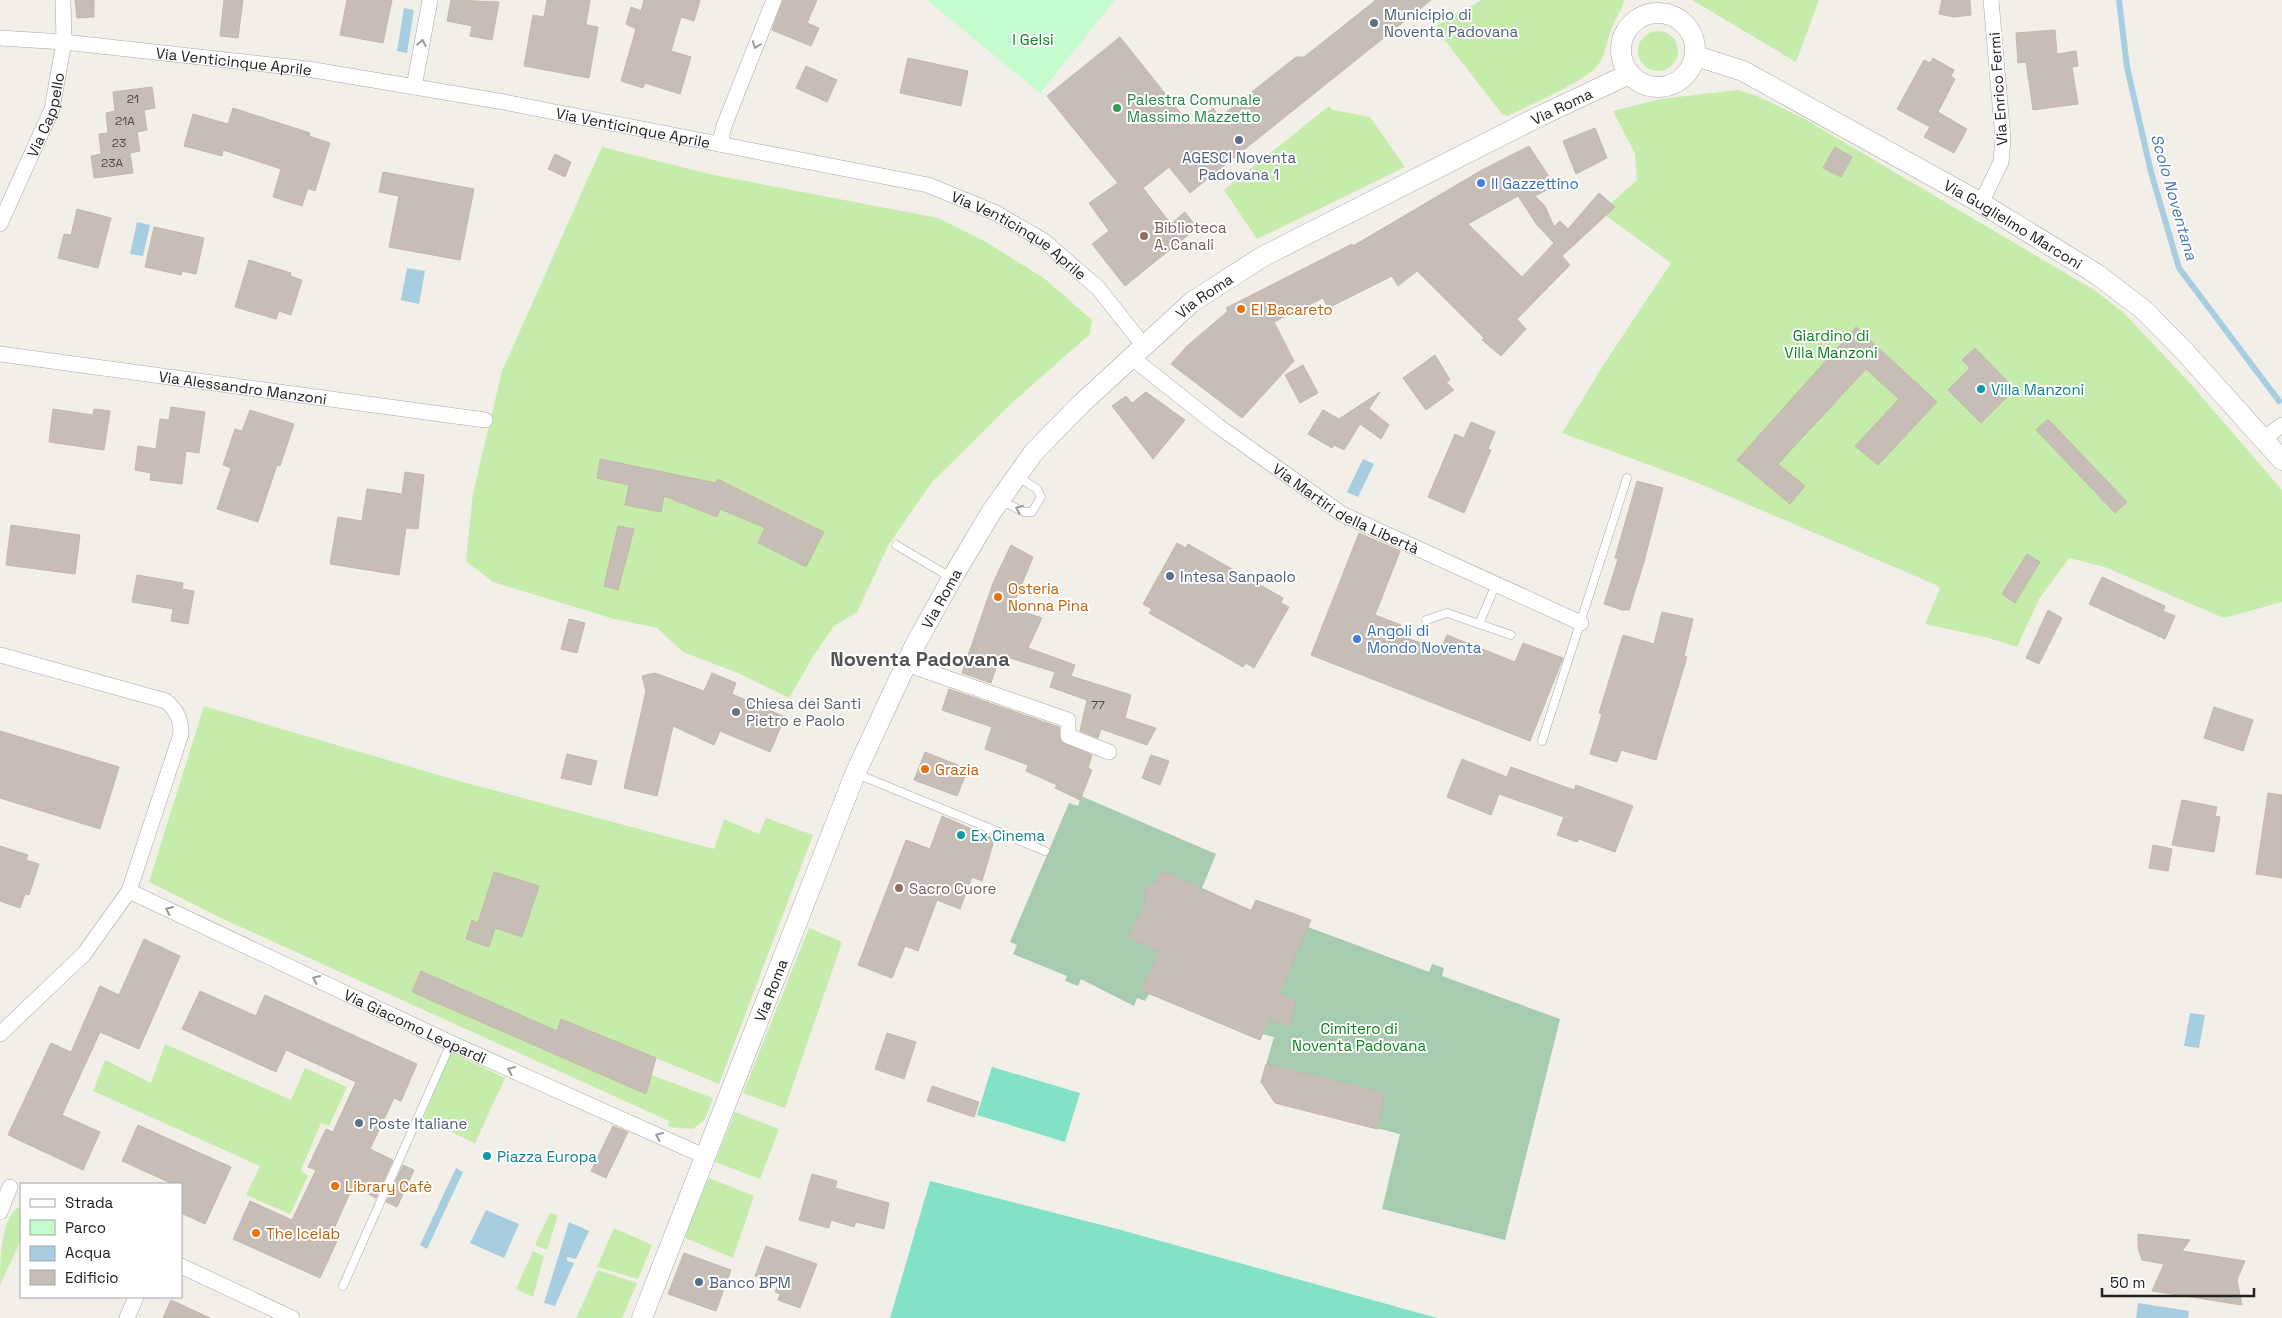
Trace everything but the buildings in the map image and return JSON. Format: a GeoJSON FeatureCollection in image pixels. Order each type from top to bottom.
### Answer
{"type":"FeatureCollection","features":[{"type":"Feature","properties":{"kind":"street","name":"Via Cappello"},"geometry":{"type":"LineString","coordinates":[[0,224],[52,109],[64,42],[63,0]]}},
{"type":"Feature","properties":{"kind":"street"},"geometry":{"type":"LineString","coordinates":[[414,86],[430,0]]}},
{"type":"Feature","properties":{"kind":"street"},"geometry":{"type":"LineString","coordinates":[[720,144],[724,126],[774,0]]}},
{"type":"Feature","properties":{"kind":"street","name":"Via Enrico Fermi"},"geometry":{"type":"LineString","coordinates":[[1981,203],[2001,162],[2003,139],[1992,0]]}},
{"type":"Feature","properties":{"kind":"street"},"geometry":{"type":"LineString","coordinates":[[1650,7],[1679,19],[1689,29],[1695,42],[1696,56],[1692,68],[1684,78],[1662,88],[1650,87],[1638,82],[1629,74],[1623,64],[1621,43],[1632,24],[1650,7]]}},
{"type":"Feature","properties":{"kind":"street","name":"Via Venticinque Aprile"},"geometry":{"type":"LineString","coordinates":[[0,38],[64,42],[308,69],[414,86],[928,185],[996,213],[1044,241],[1098,288],[1138,352]]}},
{"type":"Feature","properties":{"kind":"street","name":"Via Guglielmo Marconi"},"geometry":{"type":"LineString","coordinates":[[1696,56],[1744,71],[1981,203],[2098,275],[2145,311],[2185,352],[2282,460]]}},
{"type":"Feature","properties":{"kind":"street","name":"Via Roma"},"geometry":{"type":"LineString","coordinates":[[642,1318],[855,774],[906,664],[952,578],[1000,500],[1034,452],[1192,302],[1262,257],[1538,116],[1629,74]]}},
{"type":"Feature","properties":{"kind":"street","name":"Via Martiri della Libertà"},"geometry":{"type":"LineString","coordinates":[[1138,352],[1218,426],[1342,514],[1581,623]]}},
{"type":"Feature","properties":{"kind":"street","name":"Via Alessandro Manzoni"},"geometry":{"type":"LineString","coordinates":[[0,354],[485,420]]}},
{"type":"Feature","properties":{"kind":"street"},"geometry":{"type":"LineString","coordinates":[[2263,439],[2282,424]]}},
{"type":"Feature","properties":{"kind":"street"},"geometry":{"type":"LineString","coordinates":[[0,655],[166,701],[176,711],[181,722],[181,734],[129,891],[84,954],[0,1034]]}},
{"type":"Feature","properties":{"kind":"street"},"geometry":{"type":"LineString","coordinates":[[906,664],[1068,720],[1068,736],[1109,752]]}},
{"type":"Feature","properties":{"kind":"street","name":"Via Giacomo Leopardi"},"geometry":{"type":"LineString","coordinates":[[129,891],[451,1042],[704,1156]]}},
{"type":"Feature","properties":{"kind":"street"},"geometry":{"type":"LineString","coordinates":[[0,1212],[10,1188]]}},
{"type":"Feature","properties":{"kind":"street"},"geometry":{"type":"LineString","coordinates":[[182,1266],[292,1318]]}},
{"type":"Feature","properties":{"kind":"street"},"geometry":{"type":"LineString","coordinates":[[127,1318],[136,1298]]}},
{"type":"Feature","properties":{"kind":"lane"},"geometry":{"type":"LineString","coordinates":[[1000,500],[1024,512],[1032,512],[1037,507],[1041,497],[1037,489],[1016,476]]}},
{"type":"Feature","properties":{"kind":"lane"},"geometry":{"type":"LineString","coordinates":[[1542,741],[1627,478]]}},
{"type":"Feature","properties":{"kind":"lane"},"geometry":{"type":"LineString","coordinates":[[896,546],[952,578]]}},
{"type":"Feature","properties":{"kind":"lane"},"geometry":{"type":"LineString","coordinates":[[1479,624],[1496,584]]}},
{"type":"Feature","properties":{"kind":"lane"},"geometry":{"type":"LineString","coordinates":[[1426,620],[1447,612],[1511,635]]}},
{"type":"Feature","properties":{"kind":"lane"},"geometry":{"type":"LineString","coordinates":[[855,774],[1045,851]]}},
{"type":"Feature","properties":{"kind":"lane"},"geometry":{"type":"LineString","coordinates":[[343,1286],[451,1042]]}},
{"type":"Feature","properties":{"kind":"green space","name":"I Gelsi"},"geometry":{"type":"Polygon","coordinates":[[[927,0],[1115,0],[1040,93],[927,0]]]}},
{"type":"Feature","properties":{"kind":"green space"},"geometry":{"type":"Polygon","coordinates":[[[1482,0],[1624,0],[1611,30],[1603,56],[1592,71],[1556,93],[1507,116],[1502,114],[1440,34],[1437,25],[1482,0]]]}},
{"type":"Feature","properties":{"kind":"green space"},"geometry":{"type":"Polygon","coordinates":[[[1692,0],[1819,0],[1796,62],[1692,0]]]}},
{"type":"Feature","properties":{"kind":"green space"},"geometry":{"type":"Polygon","coordinates":[[[1662,31],[1669,34],[1675,40],[1678,51],[1677,59],[1669,68],[1662,71],[1654,71],[1647,68],[1639,59],[1638,47],[1641,40],[1650,32],[1662,31]]]}},
{"type":"Feature","properties":{"kind":"green space","name":"Giardino di Villa Manzoni"},"geometry":{"type":"Polygon","coordinates":[[[1738,90],[1757,96],[1803,118],[2094,290],[2123,312],[2189,382],[2282,490],[2282,602],[2224,618],[2105,567],[2069,558],[2039,599],[2017,647],[1985,637],[1925,624],[1940,588],[1934,584],[1693,481],[1562,433],[1604,364],[1671,263],[1601,212],[1637,180],[1635,154],[1613,111],[1660,99],[1738,90]]]}},
{"type":"Feature","properties":{"kind":"green space"},"geometry":{"type":"Polygon","coordinates":[[[1329,106],[1333,110],[1370,117],[1405,167],[1257,239],[1224,190],[1329,106]]]}},
{"type":"Feature","properties":{"kind":"green space"},"geometry":{"type":"Polygon","coordinates":[[[602,147],[709,174],[938,218],[986,242],[1045,279],[1092,320],[1090,334],[1013,402],[932,482],[889,544],[857,612],[834,626],[814,655],[789,698],[738,673],[683,652],[657,628],[614,619],[493,582],[466,561],[473,493],[502,371],[602,147]]]}},
{"type":"Feature","properties":{"kind":"green space"},"geometry":{"type":"Polygon","coordinates":[[[204,706],[459,781],[714,849],[724,819],[759,834],[766,818],[813,835],[719,1084],[656,1058],[651,1075],[713,1098],[705,1119],[693,1129],[668,1127],[669,1121],[223,919],[149,882],[204,706]]]}},
{"type":"Feature","properties":{"kind":"green space","name":"Cimitero di Noventa Padovana"},"geometry":{"type":"Polygon","coordinates":[[[1081,796],[1216,854],[1202,888],[1251,910],[1256,900],[1310,920],[1308,927],[1429,972],[1432,964],[1444,968],[1442,976],[1560,1019],[1505,1240],[1382,1209],[1400,1134],[1275,1103],[1261,1082],[1274,1037],[1263,1034],[1260,1040],[1149,994],[1145,1001],[1137,998],[1134,1006],[1081,979],[1078,986],[1065,981],[1067,976],[1013,954],[1017,945],[1010,942],[1069,803],[1078,806],[1081,796]]]}},
{"type":"Feature","properties":{"kind":"green space"},"geometry":{"type":"Polygon","coordinates":[[[809,928],[842,942],[785,1108],[743,1093],[809,928]]]}},
{"type":"Feature","properties":{"kind":"green space"},"geometry":{"type":"Polygon","coordinates":[[[165,1044],[291,1100],[305,1068],[347,1087],[329,1126],[321,1123],[301,1170],[308,1176],[290,1214],[246,1195],[260,1166],[93,1091],[105,1060],[151,1083],[165,1044]]]}},
{"type":"Feature","properties":{"kind":"green space"},"geometry":{"type":"Polygon","coordinates":[[[450,1052],[505,1078],[475,1143],[423,1119],[450,1052]]]}},
{"type":"Feature","properties":{"kind":"green space"},"geometry":{"type":"Polygon","coordinates":[[[992,1067],[1080,1093],[1065,1142],[977,1115],[992,1067]]]}},
{"type":"Feature","properties":{"kind":"green space"},"geometry":{"type":"Polygon","coordinates":[[[735,1112],[779,1129],[760,1179],[715,1162],[735,1112]]]}},
{"type":"Feature","properties":{"kind":"green space"},"geometry":{"type":"Polygon","coordinates":[[[709,1178],[754,1196],[733,1258],[683,1237],[709,1178]]]}},
{"type":"Feature","properties":{"kind":"green space"},"geometry":{"type":"Polygon","coordinates":[[[930,1181],[1121,1230],[1437,1318],[890,1318],[930,1181]]]}},
{"type":"Feature","properties":{"kind":"green space"},"geometry":{"type":"Polygon","coordinates":[[[20,1207],[20,1242],[0,1285],[1,1253],[5,1229],[14,1211],[20,1207]]]}},
{"type":"Feature","properties":{"kind":"green space"},"geometry":{"type":"Polygon","coordinates":[[[550,1213],[558,1215],[547,1250],[535,1245],[550,1213]]]}},
{"type":"Feature","properties":{"kind":"green space"},"geometry":{"type":"Polygon","coordinates":[[[614,1228],[652,1245],[638,1279],[597,1267],[614,1228]]]}},
{"type":"Feature","properties":{"kind":"green space"},"geometry":{"type":"Polygon","coordinates":[[[533,1251],[544,1256],[533,1297],[516,1289],[533,1251]]]}},
{"type":"Feature","properties":{"kind":"green space"},"geometry":{"type":"Polygon","coordinates":[[[598,1270],[637,1283],[622,1318],[576,1318],[598,1270]]]}},
{"type":"Feature","properties":{"kind":"water"},"geometry":{"type":"Polygon","coordinates":[[[404,8],[414,10],[407,53],[397,51],[404,8]]]}},
{"type":"Feature","properties":{"kind":"water"},"geometry":{"type":"Polygon","coordinates":[[[137,222],[150,225],[143,256],[130,254],[137,222]]]}},
{"type":"Feature","properties":{"kind":"water"},"geometry":{"type":"Polygon","coordinates":[[[407,268],[425,271],[419,304],[401,300],[407,268]]]}},
{"type":"Feature","properties":{"kind":"water"},"geometry":{"type":"Polygon","coordinates":[[[1363,459],[1374,464],[1358,497],[1347,492],[1363,459]]]}},
{"type":"Feature","properties":{"kind":"water"},"geometry":{"type":"Polygon","coordinates":[[[2190,1013],[2205,1015],[2199,1048],[2184,1046],[2190,1013]]]}},
{"type":"Feature","properties":{"kind":"water"},"geometry":{"type":"Polygon","coordinates":[[[456,1168],[463,1172],[427,1249],[420,1245],[456,1168]]]}},
{"type":"Feature","properties":{"kind":"water"},"geometry":{"type":"Polygon","coordinates":[[[486,1210],[519,1224],[504,1258],[470,1243],[486,1210]]]}},
{"type":"Feature","properties":{"kind":"water"},"geometry":{"type":"Polygon","coordinates":[[[569,1222],[589,1231],[576,1259],[567,1257],[567,1261],[574,1263],[555,1306],[544,1303],[569,1222]]]}},
{"type":"Feature","properties":{"kind":"water"},"geometry":{"type":"Polygon","coordinates":[[[2138,1303],[2189,1311],[2188,1318],[2136,1318],[2138,1303]]]}},
{"type":"Feature","properties":{"kind":"waterway","name":"Scolo Noventana"},"geometry":{"type":"LineString","coordinates":[[2119,0],[2127,67],[2151,172],[2179,268],[2279,401]]}},
{"type":"Feature","properties":{"kind":"place","name":"Municipio di Noventa Padovana"},"geometry":{"type":"Point","coordinates":[1374,23]}},
{"type":"Feature","properties":{"kind":"place","name":"Palestra Comunale Massimo Mazzetto"},"geometry":{"type":"Point","coordinates":[1117,108]}},
{"type":"Feature","properties":{"kind":"place","name":"AGESCI Noventa Padovana 1"},"geometry":{"type":"Point","coordinates":[1239,140]}},
{"type":"Feature","properties":{"kind":"place","name":"Il Gazzettino"},"geometry":{"type":"Point","coordinates":[1481,183]}},
{"type":"Feature","properties":{"kind":"place","name":"Biblioteca A. Canali"},"geometry":{"type":"Point","coordinates":[1144,236]}},
{"type":"Feature","properties":{"kind":"place","name":"El Bacareto"},"geometry":{"type":"Point","coordinates":[1241,309]}},
{"type":"Feature","properties":{"kind":"place","name":"Villa Manzoni"},"geometry":{"type":"Point","coordinates":[1981,389]}},
{"type":"Feature","properties":{"kind":"place","name":"Intesa Sanpaolo"},"geometry":{"type":"Point","coordinates":[1170,576]}},
{"type":"Feature","properties":{"kind":"place","name":"Osteria Nonna Pina"},"geometry":{"type":"Point","coordinates":[998,597]}},
{"type":"Feature","properties":{"kind":"place","name":"Angoli di Mondo Noventa"},"geometry":{"type":"Point","coordinates":[1357,639]}},
{"type":"Feature","properties":{"kind":"place","name":"Chiesa dei Santi Pietro e Paolo"},"geometry":{"type":"Point","coordinates":[736,712]}},
{"type":"Feature","properties":{"kind":"place","name":"Grazia"},"geometry":{"type":"Point","coordinates":[925,769]}},
{"type":"Feature","properties":{"kind":"place","name":"Ex Cinema"},"geometry":{"type":"Point","coordinates":[961,835]}},
{"type":"Feature","properties":{"kind":"place","name":"Sacro Cuore"},"geometry":{"type":"Point","coordinates":[899,888]}},
{"type":"Feature","properties":{"kind":"place","name":"Poste Italiane"},"geometry":{"type":"Point","coordinates":[359,1123]}},
{"type":"Feature","properties":{"kind":"place","name":"Piazza Europa"},"geometry":{"type":"Point","coordinates":[487,1156]}},
{"type":"Feature","properties":{"kind":"place","name":"Library Cafè"},"geometry":{"type":"Point","coordinates":[335,1186]}},
{"type":"Feature","properties":{"kind":"place","name":"The Icelab"},"geometry":{"type":"Point","coordinates":[256,1233]}},
{"type":"Feature","properties":{"kind":"place","name":"Banco BPM"},"geometry":{"type":"Point","coordinates":[699,1282]}},
{"type":"Feature","properties":{"kind":"district","name":"Noventa Padovana"},"geometry":{"type":"Point","coordinates":[920,659]}}]}
